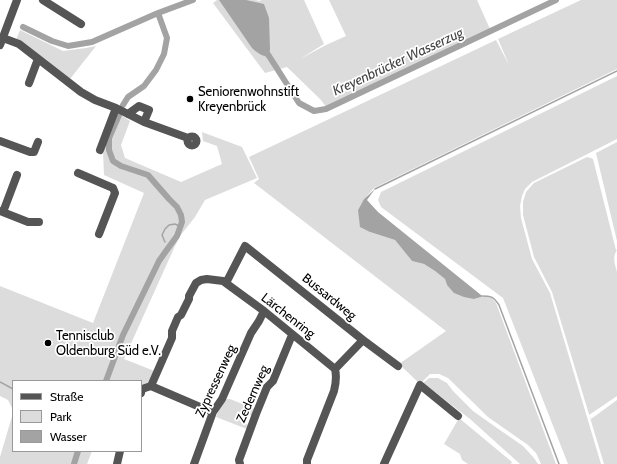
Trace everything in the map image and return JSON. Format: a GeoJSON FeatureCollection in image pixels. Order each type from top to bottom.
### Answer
{"type":"FeatureCollection","features":[{"type":"Feature","properties":{"kind":"street"},"geometry":{"type":"LineString","coordinates":[[17,0],[1,42],[18,44],[81,92],[95,100],[116,108],[144,122],[188,138]]}},
{"type":"Feature","properties":{"kind":"street"},"geometry":{"type":"LineString","coordinates":[[43,0],[82,24]]}},
{"type":"Feature","properties":{"kind":"street"},"geometry":{"type":"LineString","coordinates":[[29,83],[38,59]]}},
{"type":"Feature","properties":{"kind":"street"},"geometry":{"type":"LineString","coordinates":[[128,114],[139,106],[149,110],[144,122]]}},
{"type":"Feature","properties":{"kind":"street"},"geometry":{"type":"LineString","coordinates":[[100,150],[116,108]]}},
{"type":"Feature","properties":{"kind":"street"},"geometry":{"type":"LineString","coordinates":[[0,141],[30,152],[34,152],[38,142]]}},
{"type":"Feature","properties":{"kind":"street"},"geometry":{"type":"LineString","coordinates":[[78,173],[113,188],[115,193],[99,234]]}},
{"type":"Feature","properties":{"kind":"street"},"geometry":{"type":"LineString","coordinates":[[17,175],[1,212],[28,222],[39,222]]}},
{"type":"Feature","properties":{"kind":"street","name":"Bussardweg"},"geometry":{"type":"LineString","coordinates":[[226,284],[245,246],[398,366]]}},
{"type":"Feature","properties":{"kind":"street","name":"Lärchenring"},"geometry":{"type":"LineString","coordinates":[[151,386],[172,338],[172,331],[178,317],[181,315],[196,283],[207,279],[223,281],[264,311],[335,369]]}},
{"type":"Feature","properties":{"kind":"street","name":"Zypressenweg"},"geometry":{"type":"LineString","coordinates":[[194,464],[213,412],[222,398],[251,333],[264,311]]}},
{"type":"Feature","properties":{"kind":"street","name":"Zedernweg"},"geometry":{"type":"LineString","coordinates":[[240,464],[239,460],[256,414],[267,387],[273,381],[292,335]]}},
{"type":"Feature","properties":{"kind":"street"},"geometry":{"type":"LineString","coordinates":[[307,464],[307,460],[337,381],[335,369],[363,340]]}},
{"type":"Feature","properties":{"kind":"street"},"geometry":{"type":"LineString","coordinates":[[384,464],[420,385],[458,416]]}},
{"type":"Feature","properties":{"kind":"street"},"geometry":{"type":"LineString","coordinates":[[142,389],[151,386],[213,412]]}},
{"type":"Feature","properties":{"kind":"street"},"geometry":{"type":"LineString","coordinates":[[117,464],[120,452]]}},
{"type":"Feature","properties":{"kind":"green space"},"geometry":{"type":"Polygon","coordinates":[[[217,0],[304,0],[324,44],[300,59],[346,36],[329,0],[477,0],[490,29],[326,107],[321,100],[287,67],[265,73],[213,3],[217,0]]]}},
{"type":"Feature","properties":{"kind":"green space"},"geometry":{"type":"Polygon","coordinates":[[[581,0],[617,0],[617,69],[374,188],[364,199],[358,210],[370,232],[395,240],[412,261],[424,264],[435,271],[445,279],[447,285],[474,299],[491,297],[496,303],[556,464],[541,464],[536,453],[528,445],[488,417],[448,378],[439,374],[430,374],[420,384],[399,364],[446,331],[254,183],[259,179],[249,157],[496,40],[509,65],[498,39],[581,0]]]}},
{"type":"Feature","properties":{"kind":"green space"},"geometry":{"type":"Polygon","coordinates":[[[20,30],[63,51],[96,46],[70,79],[16,40],[20,30]]]}},
{"type":"Feature","properties":{"kind":"green space"},"geometry":{"type":"Polygon","coordinates":[[[617,76],[617,139],[532,182],[525,189],[520,206],[521,218],[532,259],[550,293],[601,464],[568,464],[503,298],[381,207],[378,200],[381,192],[617,76]]]}},
{"type":"Feature","properties":{"kind":"green space"},"geometry":{"type":"Polygon","coordinates":[[[118,113],[130,121],[121,145],[125,158],[181,182],[222,164],[217,146],[203,141],[202,132],[242,147],[257,178],[205,200],[195,217],[180,236],[124,359],[157,372],[142,392],[142,380],[12,380],[12,408],[8,400],[0,396],[0,286],[93,323],[144,193],[104,175],[103,151],[118,113]]]}},
{"type":"Feature","properties":{"kind":"green space"},"geometry":{"type":"Polygon","coordinates":[[[617,142],[617,241],[596,153],[617,142]]]}},
{"type":"Feature","properties":{"kind":"green space"},"geometry":{"type":"Polygon","coordinates":[[[587,157],[593,159],[617,250],[614,258],[617,272],[617,396],[589,415],[552,292],[534,257],[523,215],[523,202],[526,192],[534,183],[587,157]]]}},
{"type":"Feature","properties":{"kind":"green space"},"geometry":{"type":"Polygon","coordinates":[[[429,378],[438,378],[447,383],[473,411],[523,446],[538,464],[520,464],[470,419],[423,383],[429,378]]]}},
{"type":"Feature","properties":{"kind":"green space"},"geometry":{"type":"Polygon","coordinates":[[[230,399],[255,409],[252,416],[248,414],[245,424],[249,425],[247,429],[216,417],[223,400],[230,399]]]}},
{"type":"Feature","properties":{"kind":"green space"},"geometry":{"type":"Polygon","coordinates":[[[617,400],[617,464],[604,464],[589,416],[591,419],[617,400]]]}},
{"type":"Feature","properties":{"kind":"green space"},"geometry":{"type":"Polygon","coordinates":[[[12,416],[12,452],[92,452],[87,464],[0,464],[0,457],[12,416]]]}},
{"type":"Feature","properties":{"kind":"green space"},"geometry":{"type":"Polygon","coordinates":[[[459,418],[512,462],[511,464],[468,464],[462,460],[460,454],[444,444],[459,418]]]}},
{"type":"Feature","properties":{"kind":"water"},"geometry":{"type":"Polygon","coordinates":[[[219,0],[246,0],[264,4],[269,18],[269,56],[262,55],[252,48],[219,0]]]}},
{"type":"Feature","properties":{"kind":"water"},"geometry":{"type":"Polygon","coordinates":[[[375,189],[367,200],[378,212],[481,295],[481,297],[474,299],[454,293],[447,285],[445,279],[424,264],[412,261],[395,240],[370,232],[360,227],[358,210],[364,199],[375,189]]]}},
{"type":"Feature","properties":{"kind":"waterway"},"geometry":{"type":"LineString","coordinates":[[23,27],[52,41],[68,46],[92,42],[158,13],[193,0]]}},
{"type":"Feature","properties":{"kind":"waterway","name":"Kreyenbrücker Wasserzug"},"geometry":{"type":"LineString","coordinates":[[264,50],[299,103],[314,111],[326,109],[556,0]]}},
{"type":"Feature","properties":{"kind":"waterway"},"geometry":{"type":"LineString","coordinates":[[123,105],[128,97],[144,86],[156,70],[164,54],[167,38],[158,13]]}},
{"type":"Feature","properties":{"kind":"waterway"},"geometry":{"type":"LineString","coordinates":[[375,189],[617,71]]}},
{"type":"Feature","properties":{"kind":"waterway"},"geometry":{"type":"LineString","coordinates":[[106,380],[123,335],[159,261],[177,236],[182,222],[181,215],[177,207],[148,175],[121,166],[113,161],[109,150],[109,138],[119,115]]}},
{"type":"Feature","properties":{"kind":"waterway"},"geometry":{"type":"LineString","coordinates":[[165,242],[162,235],[169,225],[175,224],[181,227]]}},
{"type":"Feature","properties":{"kind":"waterway"},"geometry":{"type":"LineString","coordinates":[[481,296],[492,297],[499,305],[559,464]]}},
{"type":"Feature","properties":{"kind":"waterway"},"geometry":{"type":"LineString","coordinates":[[0,382],[12,388]]}},
{"type":"Feature","properties":{"kind":"waterway"},"geometry":{"type":"LineString","coordinates":[[74,464],[78,452]]}},
{"type":"Feature","properties":{"kind":"place","name":"Seniorenwohnstift Kreyenbrück"},"geometry":{"type":"Point","coordinates":[190,99]}},
{"type":"Feature","properties":{"kind":"place","name":"Tennisclub Oldenburg Süd e.V."},"geometry":{"type":"Point","coordinates":[48,343]}}]}
